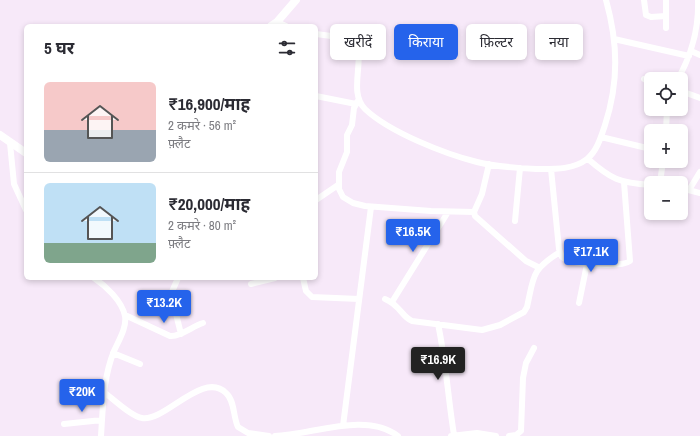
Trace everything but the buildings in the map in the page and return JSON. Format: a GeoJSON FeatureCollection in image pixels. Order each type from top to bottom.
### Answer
{"type":"FeatureCollection","features":[{"type":"Feature","properties":{"kind":"street"},"geometry":{"type":"LineString","coordinates":[[274,24],[296,0]]}},
{"type":"Feature","properties":{"kind":"street"},"geometry":{"type":"LineString","coordinates":[[318,96],[358,101],[367,111],[392,129],[444,151],[476,162],[520,168],[551,169],[571,167],[588,159],[601,137],[609,113],[615,86],[616,58],[614,39],[606,0]]}},
{"type":"Feature","properties":{"kind":"street"},"geometry":{"type":"LineString","coordinates":[[644,0],[646,15],[651,17],[666,16]]}},
{"type":"Feature","properties":{"kind":"street"},"geometry":{"type":"LineString","coordinates":[[666,0],[666,28]]}},
{"type":"Feature","properties":{"kind":"street"},"geometry":{"type":"LineString","coordinates":[[681,72],[690,54],[697,20],[698,0]]}},
{"type":"Feature","properties":{"kind":"street"},"geometry":{"type":"LineString","coordinates":[[318,34],[350,38],[356,43],[358,101],[352,125],[347,135],[348,149],[340,167],[338,185],[341,194],[347,200],[358,205],[371,207],[448,212],[474,212]]}},
{"type":"Feature","properties":{"kind":"street"},"geometry":{"type":"LineString","coordinates":[[614,39],[700,56]]}},
{"type":"Feature","properties":{"kind":"street"},"geometry":{"type":"LineString","coordinates":[[688,94],[700,98]]}},
{"type":"Feature","properties":{"kind":"street"},"geometry":{"type":"LineString","coordinates":[[0,134],[10,143],[24,152]]}},
{"type":"Feature","properties":{"kind":"street"},"geometry":{"type":"LineString","coordinates":[[601,137],[644,147]]}},
{"type":"Feature","properties":{"kind":"street"},"geometry":{"type":"LineString","coordinates":[[10,143],[14,184],[24,206]]}},
{"type":"Feature","properties":{"kind":"street"},"geometry":{"type":"LineString","coordinates":[[588,159],[611,177],[624,182],[644,183]]}},
{"type":"Feature","properties":{"kind":"street"},"geometry":{"type":"LineString","coordinates":[[489,164],[485,184],[474,212],[476,218],[526,261],[538,267]]}},
{"type":"Feature","properties":{"kind":"street"},"geometry":{"type":"LineString","coordinates":[[515,221],[520,168]]}},
{"type":"Feature","properties":{"kind":"street"},"geometry":{"type":"LineString","coordinates":[[551,169],[560,252],[562,257],[567,261],[587,264],[621,264],[630,261],[624,182]]}},
{"type":"Feature","properties":{"kind":"street"},"geometry":{"type":"LineString","coordinates":[[700,172],[689,190],[700,193]]}},
{"type":"Feature","properties":{"kind":"street"},"geometry":{"type":"LineString","coordinates":[[318,199],[338,185]]}},
{"type":"Feature","properties":{"kind":"street"},"geometry":{"type":"LineString","coordinates":[[343,426],[371,207]]}},
{"type":"Feature","properties":{"kind":"street"},"geometry":{"type":"LineString","coordinates":[[392,302],[448,212]]}},
{"type":"Feature","properties":{"kind":"street"},"geometry":{"type":"LineString","coordinates":[[385,299],[392,302],[408,320],[482,330],[493,328],[521,313],[527,307],[533,279],[538,267],[560,252]]}},
{"type":"Feature","properties":{"kind":"street"},"geometry":{"type":"LineString","coordinates":[[578,303],[587,264]]}},
{"type":"Feature","properties":{"kind":"street"},"geometry":{"type":"LineString","coordinates":[[96,280],[117,300],[125,315],[124,328],[108,367],[104,392],[101,436]]}},
{"type":"Feature","properties":{"kind":"street"},"geometry":{"type":"LineString","coordinates":[[177,280],[171,294],[181,334]]}},
{"type":"Feature","properties":{"kind":"street"},"geometry":{"type":"LineString","coordinates":[[251,284],[267,280]]}},
{"type":"Feature","properties":{"kind":"street"},"geometry":{"type":"LineString","coordinates":[[303,280],[306,291],[312,296],[359,299]]}},
{"type":"Feature","properties":{"kind":"street"},"geometry":{"type":"LineString","coordinates":[[125,315],[170,336],[181,334],[191,327],[203,322]]}},
{"type":"Feature","properties":{"kind":"street"},"geometry":{"type":"LineString","coordinates":[[438,324],[444,355],[452,436],[477,433],[496,436]]}},
{"type":"Feature","properties":{"kind":"street"},"geometry":{"type":"LineString","coordinates":[[510,436],[516,435],[521,428],[523,378],[526,363],[534,348]]}},
{"type":"Feature","properties":{"kind":"street"},"geometry":{"type":"LineString","coordinates":[[113,353],[140,364]]}},
{"type":"Feature","properties":{"kind":"street"},"geometry":{"type":"LineString","coordinates":[[104,392],[136,416],[145,418],[156,415],[194,392],[208,388],[220,389],[225,392],[230,400],[238,427],[248,433],[269,436]]}},
{"type":"Feature","properties":{"kind":"street"},"geometry":{"type":"LineString","coordinates":[[64,424],[102,420]]}},
{"type":"Feature","properties":{"kind":"street"},"geometry":{"type":"LineString","coordinates":[[274,436],[343,426],[367,425],[388,430],[398,436]]}}]}
